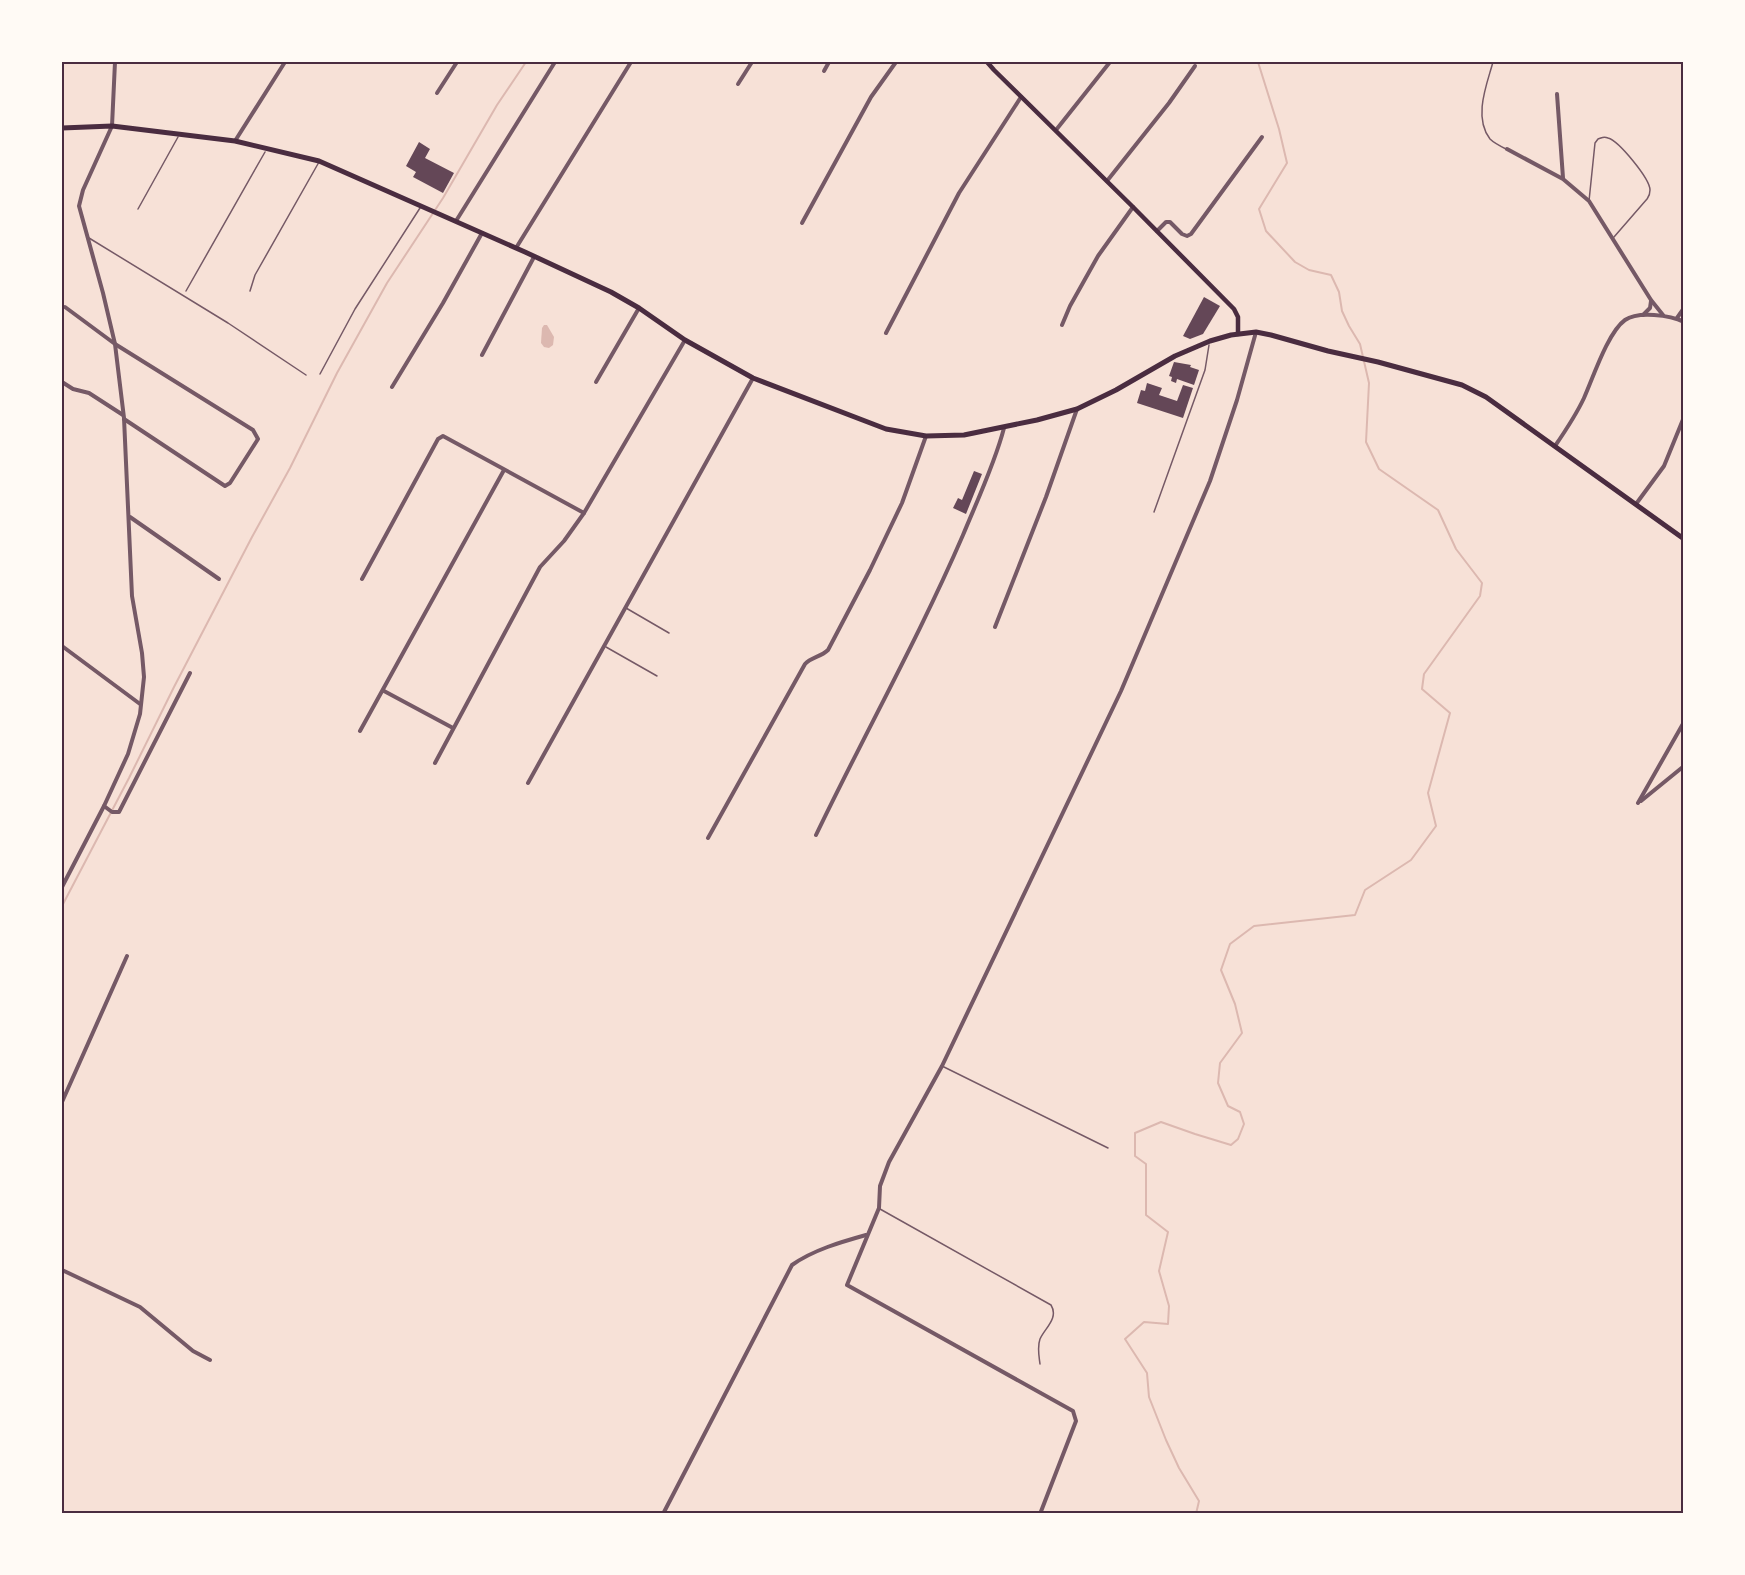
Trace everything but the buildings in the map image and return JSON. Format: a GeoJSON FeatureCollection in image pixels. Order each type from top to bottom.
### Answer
{"type":"FeatureCollection","features":[{"type":"Feature","properties":{"kind":"main road"},"geometry":{"type":"LineString","coordinates":[[987,62],[1233,309],[1238,317],[1238,334]]}},
{"type":"Feature","properties":{"kind":"main road"},"geometry":{"type":"LineString","coordinates":[[62,128],[112,126],[235,141],[320,161],[611,292],[639,308],[685,340],[753,378],[886,429],[926,436],[964,435],[1004,428],[1077,409],[1116,390],[1175,356],[1210,341],[1238,334],[1256,332],[1271,334],[1462,385],[1486,397],[1683,539]]}},
{"type":"Feature","properties":{"kind":"street"},"geometry":{"type":"LineString","coordinates":[[62,888],[108,810],[135,734],[141,705],[143,666],[132,596],[124,417],[115,345],[103,293],[79,210],[80,196],[112,126],[115,62]]}},
{"type":"Feature","properties":{"kind":"street"},"geometry":{"type":"LineString","coordinates":[[235,141],[285,62]]}},
{"type":"Feature","properties":{"kind":"street"},"geometry":{"type":"LineString","coordinates":[[437,93],[457,62]]}},
{"type":"Feature","properties":{"kind":"street"},"geometry":{"type":"LineString","coordinates":[[456,221],[555,62]]}},
{"type":"Feature","properties":{"kind":"street"},"geometry":{"type":"LineString","coordinates":[[516,248],[631,62]]}},
{"type":"Feature","properties":{"kind":"street"},"geometry":{"type":"LineString","coordinates":[[738,84],[752,62]]}},
{"type":"Feature","properties":{"kind":"street"},"geometry":{"type":"LineString","coordinates":[[824,71],[830,62]]}},
{"type":"Feature","properties":{"kind":"street"},"geometry":{"type":"LineString","coordinates":[[802,223],[871,98],[896,62]]}},
{"type":"Feature","properties":{"kind":"street"},"geometry":{"type":"LineString","coordinates":[[1056,130],[1110,62]]}},
{"type":"Feature","properties":{"kind":"street"},"geometry":{"type":"LineString","coordinates":[[1107,181],[1169,103],[1195,66]]}},
{"type":"Feature","properties":{"kind":"street"},"geometry":{"type":"LineString","coordinates":[[1557,93],[1563,179]]}},
{"type":"Feature","properties":{"kind":"street"},"geometry":{"type":"LineString","coordinates":[[886,333],[959,193],[1021,97]]}},
{"type":"Feature","properties":{"kind":"street"},"geometry":{"type":"LineString","coordinates":[[1157,231],[1166,222],[1170,222],[1182,234],[1187,236],[1191,234],[1262,137]]}},
{"type":"Feature","properties":{"kind":"street"},"geometry":{"type":"LineString","coordinates":[[1507,149],[1563,179],[1589,201],[1651,300],[1663,315]]}},
{"type":"Feature","properties":{"kind":"street"},"geometry":{"type":"LineString","coordinates":[[1062,325],[1098,255],[1133,207]]}},
{"type":"Feature","properties":{"kind":"street"},"geometry":{"type":"LineString","coordinates":[[392,387],[482,233]]}},
{"type":"Feature","properties":{"kind":"street"},"geometry":{"type":"LineString","coordinates":[[482,355],[535,256]]}},
{"type":"Feature","properties":{"kind":"street"},"geometry":{"type":"LineString","coordinates":[[1640,316],[1650,308],[1651,300]]}},
{"type":"Feature","properties":{"kind":"street"},"geometry":{"type":"LineString","coordinates":[[62,382],[73,389],[89,393],[225,486],[230,483],[258,439],[253,430],[115,345],[65,307]]}},
{"type":"Feature","properties":{"kind":"street"},"geometry":{"type":"LineString","coordinates":[[596,382],[639,308]]}},
{"type":"Feature","properties":{"kind":"street"},"geometry":{"type":"LineString","coordinates":[[1677,318],[1683,308]]}},
{"type":"Feature","properties":{"kind":"street"},"geometry":{"type":"LineString","coordinates":[[1556,446],[1583,399],[1615,332],[1623,321],[1631,317],[1663,315],[1683,322]]}},
{"type":"Feature","properties":{"kind":"street"},"geometry":{"type":"LineString","coordinates":[[1040,1514],[1076,1421],[1073,1411],[847,1285],[879,1208],[880,1186],[889,1162],[942,1066],[1121,691],[1210,481],[1237,400],[1256,332]]}},
{"type":"Feature","properties":{"kind":"street"},"geometry":{"type":"LineString","coordinates":[[435,763],[540,567],[564,541],[584,513],[685,340]]}},
{"type":"Feature","properties":{"kind":"street"},"geometry":{"type":"LineString","coordinates":[[528,783],[753,378]]}},
{"type":"Feature","properties":{"kind":"street"},"geometry":{"type":"LineString","coordinates":[[995,627],[1046,497],[1077,409]]}},
{"type":"Feature","properties":{"kind":"street"},"geometry":{"type":"LineString","coordinates":[[1636,504],[1664,466],[1683,417]]}},
{"type":"Feature","properties":{"kind":"street"},"geometry":{"type":"LineString","coordinates":[[816,835],[891,688],[948,569],[977,501],[1004,428]]}},
{"type":"Feature","properties":{"kind":"street"},"geometry":{"type":"LineString","coordinates":[[362,579],[438,439],[443,436],[584,513]]}},
{"type":"Feature","properties":{"kind":"street"},"geometry":{"type":"LineString","coordinates":[[708,838],[805,664],[828,650],[902,503],[926,436]]}},
{"type":"Feature","properties":{"kind":"street"},"geometry":{"type":"LineString","coordinates":[[360,731],[504,470]]}},
{"type":"Feature","properties":{"kind":"street"},"geometry":{"type":"LineString","coordinates":[[129,517],[219,579]]}},
{"type":"Feature","properties":{"kind":"street"},"geometry":{"type":"LineString","coordinates":[[62,646],[141,705]]}},
{"type":"Feature","properties":{"kind":"street"},"geometry":{"type":"LineString","coordinates":[[108,810],[119,812],[190,673]]}},
{"type":"Feature","properties":{"kind":"street"},"geometry":{"type":"LineString","coordinates":[[384,691],[453,728]]}},
{"type":"Feature","properties":{"kind":"street"},"geometry":{"type":"LineString","coordinates":[[1683,722],[1638,803],[1683,766]]}},
{"type":"Feature","properties":{"kind":"street"},"geometry":{"type":"LineString","coordinates":[[62,1102],[127,956]]}},
{"type":"Feature","properties":{"kind":"street"},"geometry":{"type":"LineString","coordinates":[[663,1514],[792,1266],[802,1259],[867,1234]]}},
{"type":"Feature","properties":{"kind":"street"},"geometry":{"type":"LineString","coordinates":[[62,1270],[140,1307],[193,1351],[210,1360]]}},
{"type":"Feature","properties":{"kind":"lane"},"geometry":{"type":"LineString","coordinates":[[1493,62],[1483,100],[1482,119],[1489,138],[1507,149]]}},
{"type":"Feature","properties":{"kind":"lane"},"geometry":{"type":"LineString","coordinates":[[138,209],[180,134]]}},
{"type":"Feature","properties":{"kind":"lane"},"geometry":{"type":"LineString","coordinates":[[1589,201],[1595,143],[1598,139],[1607,137],[1622,149],[1641,172],[1650,188],[1647,200],[1614,238]]}},
{"type":"Feature","properties":{"kind":"lane"},"geometry":{"type":"LineString","coordinates":[[186,291],[267,148]]}},
{"type":"Feature","properties":{"kind":"lane"},"geometry":{"type":"LineString","coordinates":[[249,291],[255,275],[320,161]]}},
{"type":"Feature","properties":{"kind":"lane"},"geometry":{"type":"LineString","coordinates":[[320,374],[355,309],[424,207]]}},
{"type":"Feature","properties":{"kind":"lane"},"geometry":{"type":"LineString","coordinates":[[86,237],[228,323],[306,375]]}},
{"type":"Feature","properties":{"kind":"lane"},"geometry":{"type":"LineString","coordinates":[[1154,512],[1205,370],[1210,341]]}},
{"type":"Feature","properties":{"kind":"lane"},"geometry":{"type":"LineString","coordinates":[[625,608],[669,633]]}},
{"type":"Feature","properties":{"kind":"lane"},"geometry":{"type":"LineString","coordinates":[[604,646],[657,676]]}},
{"type":"Feature","properties":{"kind":"lane"},"geometry":{"type":"LineString","coordinates":[[942,1066],[1108,1148]]}},
{"type":"Feature","properties":{"kind":"lane"},"geometry":{"type":"LineString","coordinates":[[879,1208],[1052,1305],[1055,1311],[1054,1316],[1040,1340],[1040,1364]]}},
{"type":"Feature","properties":{"kind":"shaded area"},"geometry":{"type":"Polygon","coordinates":[[[544,325],[547,325],[554,337],[553,345],[549,348],[544,347],[541,343],[544,325]]]}},
{"type":"Feature","properties":{"kind":"waterway"},"geometry":{"type":"LineString","coordinates":[[62,906],[337,373],[387,283],[443,198],[497,105],[526,62]]}},
{"type":"Feature","properties":{"kind":"waterway"},"geometry":{"type":"LineString","coordinates":[[1196,1514],[1199,1501],[1179,1468],[1166,1440],[1149,1397],[1147,1373],[1125,1339],[1144,1322],[1168,1324],[1169,1306],[1159,1271],[1168,1232],[1146,1215],[1146,1164],[1135,1156],[1135,1133],[1161,1122],[1231,1145],[1238,1139],[1244,1124],[1240,1112],[1228,1106],[1218,1083],[1220,1063],[1242,1033],[1235,1004],[1221,970],[1230,944],[1254,926],[1355,915],[1365,890],[1411,860],[1436,826],[1428,793],[1450,713],[1422,689],[1424,674],[1480,596],[1482,583],[1456,549],[1438,510],[1379,469],[1366,442],[1369,383],[1360,344],[1342,311],[1339,292],[1331,275],[1309,270],[1295,262],[1266,231],[1259,209],[1287,163],[1258,62]]}}]}
